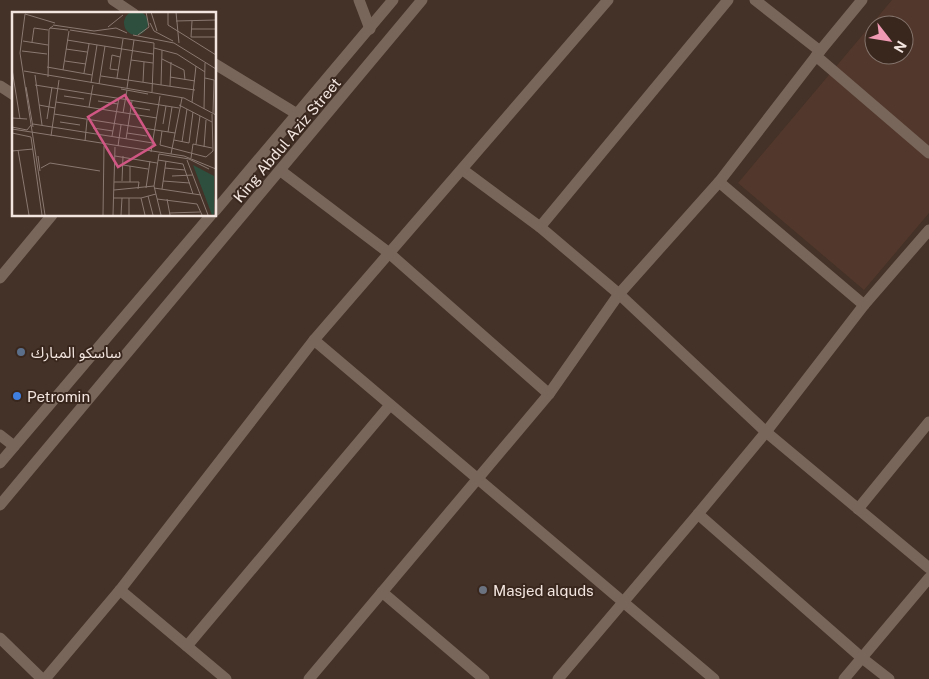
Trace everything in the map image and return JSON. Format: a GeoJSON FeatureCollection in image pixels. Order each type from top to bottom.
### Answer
{"type":"FeatureCollection","features":[{"type":"Feature","properties":{"kind":"street"},"geometry":{"type":"LineString","coordinates":[[113,0],[131,12]]}},
{"type":"Feature","properties":{"kind":"street"},"geometry":{"type":"LineString","coordinates":[[359,0],[370,29]]}},
{"type":"Feature","properties":{"kind":"street","name":"King Abdul Aziz Street"},"geometry":{"type":"LineString","coordinates":[[216,210],[393,0]]}},
{"type":"Feature","properties":{"kind":"street","name":"King Abdul Aziz Street"},"geometry":{"type":"LineString","coordinates":[[0,505],[422,0]]}},
{"type":"Feature","properties":{"kind":"street"},"geometry":{"type":"LineString","coordinates":[[0,638],[44,679],[120,590],[314,340],[463,170],[608,0]]}},
{"type":"Feature","properties":{"kind":"street"},"geometry":{"type":"LineString","coordinates":[[540,227],[728,0]]}},
{"type":"Feature","properties":{"kind":"street"},"geometry":{"type":"LineString","coordinates":[[755,0],[929,153]]}},
{"type":"Feature","properties":{"kind":"street"},"geometry":{"type":"LineString","coordinates":[[309,679],[549,394],[619,294],[719,182],[862,0]]}},
{"type":"Feature","properties":{"kind":"street"},"geometry":{"type":"LineString","coordinates":[[216,65],[296,114]]}},
{"type":"Feature","properties":{"kind":"street"},"geometry":{"type":"LineString","coordinates":[[0,86],[12,94]]}},
{"type":"Feature","properties":{"kind":"street"},"geometry":{"type":"LineString","coordinates":[[463,170],[540,227],[619,294],[766,432],[929,568]]}},
{"type":"Feature","properties":{"kind":"street"},"geometry":{"type":"LineString","coordinates":[[281,171],[389,253],[549,394]]}},
{"type":"Feature","properties":{"kind":"street"},"geometry":{"type":"LineString","coordinates":[[719,182],[864,305]]}},
{"type":"Feature","properties":{"kind":"street"},"geometry":{"type":"LineString","coordinates":[[0,278],[51,216]]}},
{"type":"Feature","properties":{"kind":"street"},"geometry":{"type":"LineString","coordinates":[[0,463],[210,216]]}},
{"type":"Feature","properties":{"kind":"street"},"geometry":{"type":"LineString","coordinates":[[558,679],[624,603],[766,432],[864,305],[929,230]]}},
{"type":"Feature","properties":{"kind":"street"},"geometry":{"type":"LineString","coordinates":[[314,340],[710,678]]}},
{"type":"Feature","properties":{"kind":"street"},"geometry":{"type":"LineString","coordinates":[[187,646],[390,405]]}},
{"type":"Feature","properties":{"kind":"street"},"geometry":{"type":"LineString","coordinates":[[858,509],[929,422]]}},
{"type":"Feature","properties":{"kind":"street"},"geometry":{"type":"LineString","coordinates":[[0,435],[14,446]]}},
{"type":"Feature","properties":{"kind":"street"},"geometry":{"type":"LineString","coordinates":[[698,514],[888,679]]}},
{"type":"Feature","properties":{"kind":"street"},"geometry":{"type":"LineString","coordinates":[[844,679],[929,578]]}},
{"type":"Feature","properties":{"kind":"street"},"geometry":{"type":"LineString","coordinates":[[120,590],[226,679]]}},
{"type":"Feature","properties":{"kind":"street"},"geometry":{"type":"LineString","coordinates":[[382,592],[484,679]]}},
{"type":"Feature","properties":{"kind":"shaded area"},"geometry":{"type":"Polygon","coordinates":[[[892,0],[929,0],[929,213],[864,290],[738,183],[864,33],[864,65],[914,65],[914,15],[879,15],[892,0]]]}},
{"type":"Feature","properties":{"kind":"place","name":"ساسكو المبارك"},"geometry":{"type":"Point","coordinates":[21,352]}},
{"type":"Feature","properties":{"kind":"place","name":"Petromin"},"geometry":{"type":"Point","coordinates":[17,396]}},
{"type":"Feature","properties":{"kind":"place","name":"Masjed alquds"},"geometry":{"type":"Point","coordinates":[483,590]}}]}
